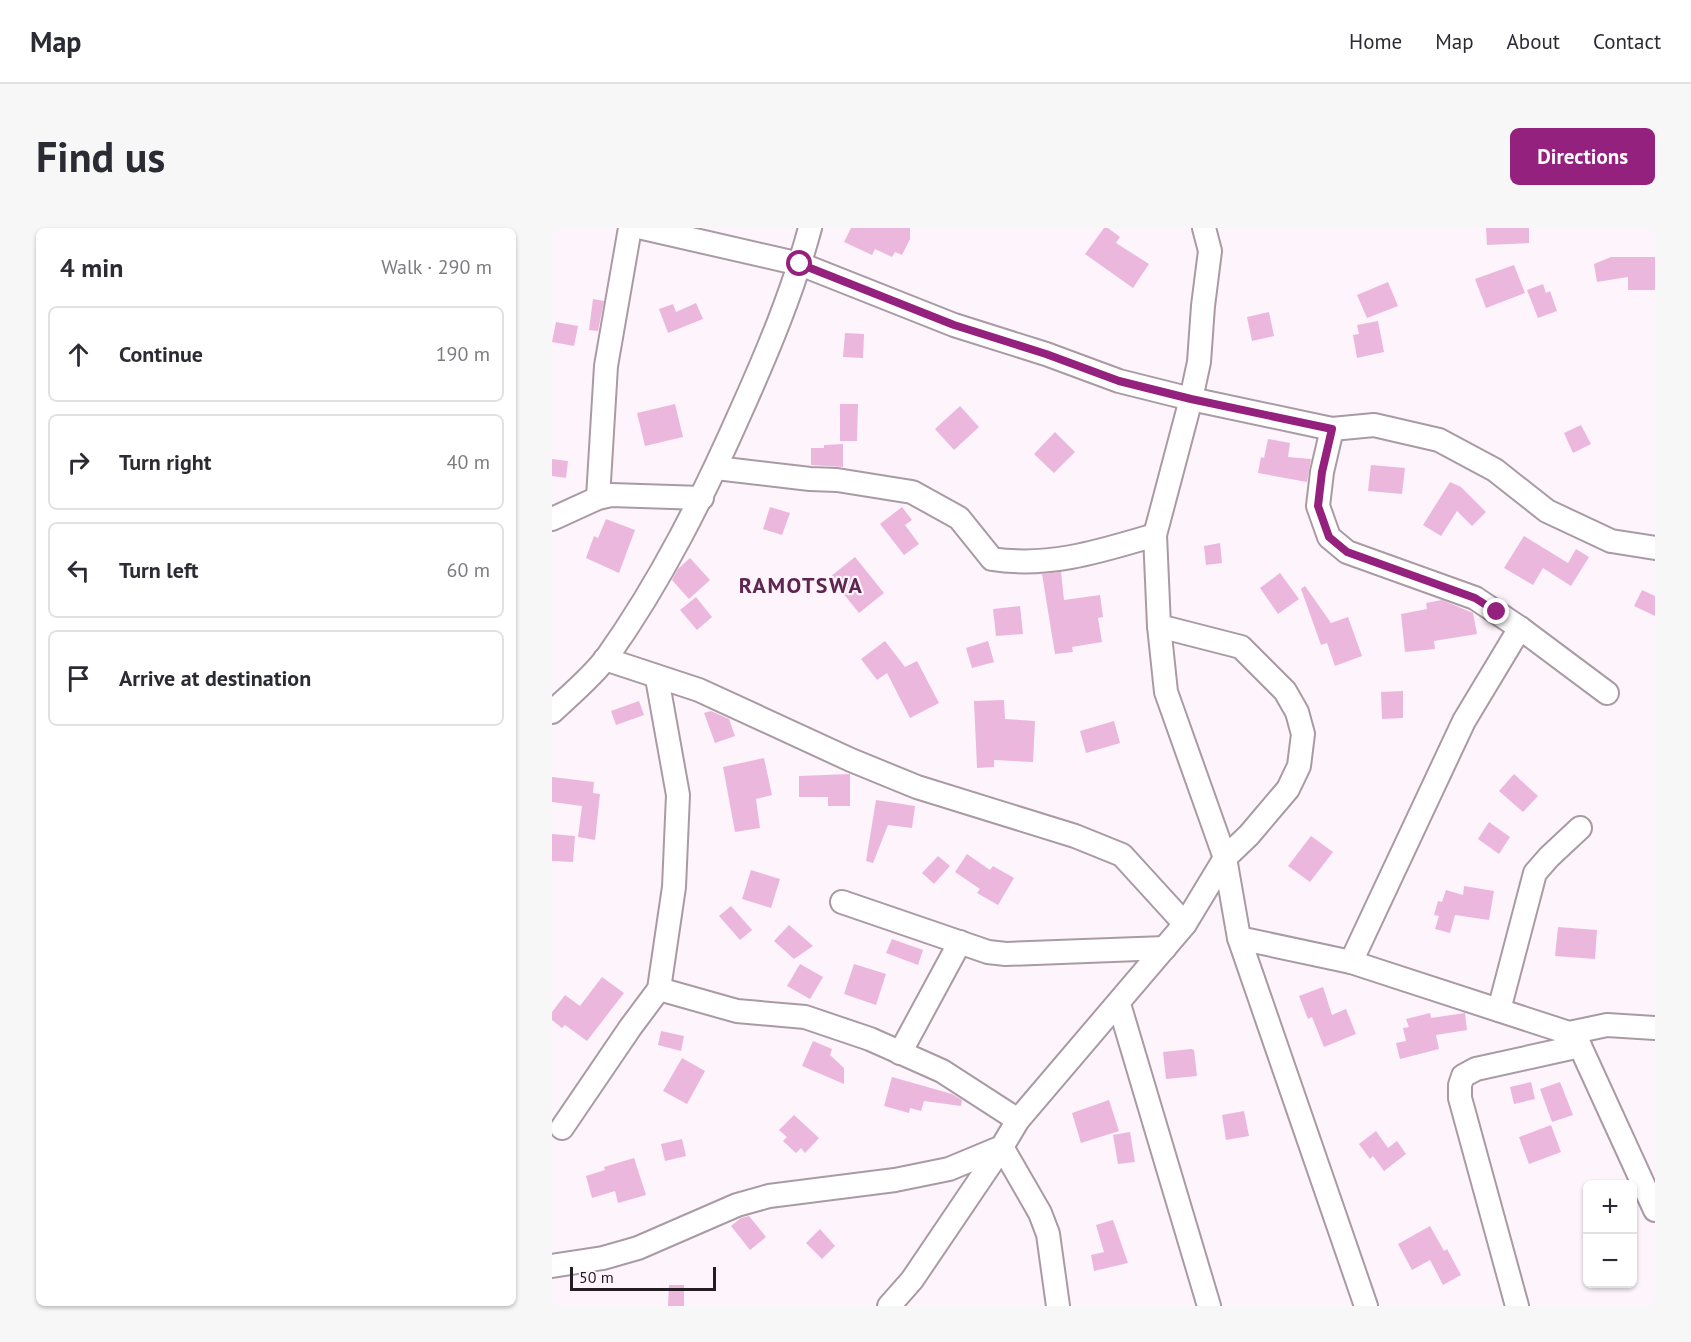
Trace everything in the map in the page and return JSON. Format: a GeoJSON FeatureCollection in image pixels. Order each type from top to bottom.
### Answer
{"type":"FeatureCollection","features":[{"type":"Feature","properties":{"kind":"street"},"geometry":{"type":"LineString","coordinates":[[598,498],[606,366],[630,228]]}},
{"type":"Feature","properties":{"kind":"street"},"geometry":{"type":"LineString","coordinates":[[643,228],[800,264],[954,325],[1046,354],[1119,381],[1332,429],[1374,425],[1439,440],[1496,470],[1547,512],[1611,541],[1655,548]]}},
{"type":"Feature","properties":{"kind":"street"},"geometry":{"type":"LineString","coordinates":[[552,712],[605,659],[673,552],[702,498],[759,372],[800,264],[810,228]]}},
{"type":"Feature","properties":{"kind":"street"},"geometry":{"type":"LineString","coordinates":[[1204,228],[1210,251],[1199,362],[1155,535],[1159,626],[1166,692],[1225,858],[1239,938],[1366,1306]]}},
{"type":"Feature","properties":{"kind":"street"},"geometry":{"type":"LineString","coordinates":[[1332,429],[1322,472],[1318,506],[1329,537],[1347,552],[1475,598],[1520,628],[1607,693]]}},
{"type":"Feature","properties":{"kind":"street"},"geometry":{"type":"LineString","coordinates":[[716,468],[837,480],[912,492],[959,518],[992,559],[1017,563],[1087,555],[1155,535]]}},
{"type":"Feature","properties":{"kind":"street"},"geometry":{"type":"LineString","coordinates":[[552,519],[598,498],[611,495],[702,498]]}},
{"type":"Feature","properties":{"kind":"street"},"geometry":{"type":"LineString","coordinates":[[889,1306],[912,1280],[1018,1120],[1185,924],[1225,858],[1249,835],[1288,789],[1299,766],[1303,734],[1298,712],[1285,691],[1241,647],[1159,626]]}},
{"type":"Feature","properties":{"kind":"street"},"geometry":{"type":"LineString","coordinates":[[1351,962],[1464,721],[1520,628]]}},
{"type":"Feature","properties":{"kind":"street"},"geometry":{"type":"LineString","coordinates":[[605,659],[699,690],[851,760],[916,787],[1075,836],[1122,855],[1185,924]]}},
{"type":"Feature","properties":{"kind":"street"},"geometry":{"type":"LineString","coordinates":[[555,1128],[659,989],[674,886],[678,795],[657,678]]}},
{"type":"Feature","properties":{"kind":"street"},"geometry":{"type":"LineString","coordinates":[[1498,1010],[1535,873],[1580,828]]}},
{"type":"Feature","properties":{"kind":"street"},"geometry":{"type":"LineString","coordinates":[[842,902],[988,952],[1006,954],[1165,948]]}},
{"type":"Feature","properties":{"kind":"street"},"geometry":{"type":"LineString","coordinates":[[1239,938],[1351,962],[1498,1010],[1574,1039],[1655,1210]]}},
{"type":"Feature","properties":{"kind":"street"},"geometry":{"type":"LineString","coordinates":[[900,1053],[960,942]]}},
{"type":"Feature","properties":{"kind":"street"},"geometry":{"type":"LineString","coordinates":[[659,989],[737,1011],[805,1017],[870,1039],[942,1071],[1018,1120]]}},
{"type":"Feature","properties":{"kind":"street"},"geometry":{"type":"LineString","coordinates":[[1119,1004],[1209,1306]]}},
{"type":"Feature","properties":{"kind":"street"},"geometry":{"type":"LineString","coordinates":[[1517,1306],[1460,1098],[1463,1076],[1476,1069],[1574,1039],[1607,1025],[1655,1029]]}},
{"type":"Feature","properties":{"kind":"street"},"geometry":{"type":"LineString","coordinates":[[552,1266],[603,1258],[638,1248],[737,1206],[769,1196],[895,1180],[949,1169],[1002,1147]]}},
{"type":"Feature","properties":{"kind":"street"},"geometry":{"type":"LineString","coordinates":[[1002,1147],[1040,1213],[1048,1234],[1058,1306]]}},
{"type":"Feature","properties":{"kind":"building"},"geometry":{"type":"Polygon","coordinates":[[[851,228],[910,228],[910,239],[902,255],[895,252],[892,257],[875,249],[872,255],[844,242],[851,228]]]}},
{"type":"Feature","properties":{"kind":"building"},"geometry":{"type":"Polygon","coordinates":[[[1104,228],[1108,228],[1120,237],[1116,243],[1149,264],[1133,288],[1085,254],[1104,228]]]}},
{"type":"Feature","properties":{"kind":"building"},"geometry":{"type":"Polygon","coordinates":[[[1486,228],[1529,228],[1529,243],[1487,245],[1486,228]]]}},
{"type":"Feature","properties":{"kind":"building"},"geometry":{"type":"Polygon","coordinates":[[[1611,257],[1655,257],[1655,290],[1628,290],[1628,277],[1597,282],[1594,264],[1611,257]]]}},
{"type":"Feature","properties":{"kind":"building"},"geometry":{"type":"Polygon","coordinates":[[[1514,265],[1525,293],[1486,308],[1475,279],[1514,265]]]}},
{"type":"Feature","properties":{"kind":"building"},"geometry":{"type":"Polygon","coordinates":[[[1388,282],[1398,306],[1367,318],[1357,295],[1388,282]]]}},
{"type":"Feature","properties":{"kind":"building"},"geometry":{"type":"Polygon","coordinates":[[[1543,284],[1546,293],[1550,291],[1557,311],[1538,318],[1527,290],[1543,284]]]}},
{"type":"Feature","properties":{"kind":"building"},"geometry":{"type":"Polygon","coordinates":[[[593,299],[604,301],[598,331],[589,330],[593,299]]]}},
{"type":"Feature","properties":{"kind":"building"},"geometry":{"type":"Polygon","coordinates":[[[696,303],[703,319],[668,333],[659,309],[673,304],[676,312],[696,303]]]}},
{"type":"Feature","properties":{"kind":"building"},"geometry":{"type":"Polygon","coordinates":[[[1269,312],[1274,336],[1252,341],[1247,317],[1269,312]]]}},
{"type":"Feature","properties":{"kind":"building"},"geometry":{"type":"Polygon","coordinates":[[[1378,321],[1384,352],[1357,358],[1353,335],[1359,334],[1357,325],[1378,321]]]}},
{"type":"Feature","properties":{"kind":"building"},"geometry":{"type":"Polygon","coordinates":[[[556,322],[578,326],[574,346],[552,342],[556,322]]]}},
{"type":"Feature","properties":{"kind":"building"},"geometry":{"type":"Polygon","coordinates":[[[845,333],[864,334],[863,358],[843,357],[845,333]]]}},
{"type":"Feature","properties":{"kind":"building"},"geometry":{"type":"Polygon","coordinates":[[[675,404],[683,437],[645,446],[637,413],[675,404]]]}},
{"type":"Feature","properties":{"kind":"building"},"geometry":{"type":"Polygon","coordinates":[[[840,404],[858,404],[857,441],[840,441],[840,404]]]}},
{"type":"Feature","properties":{"kind":"building"},"geometry":{"type":"Polygon","coordinates":[[[960,406],[979,427],[954,450],[935,429],[960,406]]]}},
{"type":"Feature","properties":{"kind":"building"},"geometry":{"type":"Polygon","coordinates":[[[1581,425],[1591,444],[1573,453],[1564,433],[1581,425]]]}},
{"type":"Feature","properties":{"kind":"building"},"geometry":{"type":"Polygon","coordinates":[[[1055,432],[1075,452],[1054,473],[1034,454],[1055,432]]]}},
{"type":"Feature","properties":{"kind":"building"},"geometry":{"type":"Polygon","coordinates":[[[1268,439],[1290,443],[1288,457],[1311,459],[1307,482],[1258,473],[1268,439]]]}},
{"type":"Feature","properties":{"kind":"building"},"geometry":{"type":"Polygon","coordinates":[[[843,444],[843,467],[811,465],[811,448],[843,444]]]}},
{"type":"Feature","properties":{"kind":"building"},"geometry":{"type":"Polygon","coordinates":[[[552,459],[568,461],[566,478],[552,476],[552,459]]]}},
{"type":"Feature","properties":{"kind":"building"},"geometry":{"type":"Polygon","coordinates":[[[1371,465],[1405,468],[1402,494],[1368,491],[1371,465]]]}},
{"type":"Feature","properties":{"kind":"building"},"geometry":{"type":"Polygon","coordinates":[[[1450,482],[1461,487],[1486,512],[1472,526],[1457,511],[1441,536],[1423,525],[1450,482]]]}},
{"type":"Feature","properties":{"kind":"building"},"geometry":{"type":"Polygon","coordinates":[[[770,507],[790,513],[782,535],[763,529],[770,507]]]}},
{"type":"Feature","properties":{"kind":"building"},"geometry":{"type":"Polygon","coordinates":[[[902,507],[912,520],[905,525],[919,544],[904,555],[880,524],[902,507]]]}},
{"type":"Feature","properties":{"kind":"building"},"geometry":{"type":"Polygon","coordinates":[[[606,519],[635,530],[619,573],[586,558],[594,536],[598,538],[606,519]]]}},
{"type":"Feature","properties":{"kind":"building"},"geometry":{"type":"Polygon","coordinates":[[[1524,536],[1568,563],[1576,549],[1589,557],[1571,586],[1543,568],[1533,585],[1504,568],[1524,536]]]}},
{"type":"Feature","properties":{"kind":"building"},"geometry":{"type":"Polygon","coordinates":[[[1220,543],[1222,563],[1206,565],[1204,546],[1220,543]]]}},
{"type":"Feature","properties":{"kind":"building"},"geometry":{"type":"Polygon","coordinates":[[[855,557],[884,593],[859,613],[830,577],[855,557]]]}},
{"type":"Feature","properties":{"kind":"building"},"geometry":{"type":"Polygon","coordinates":[[[690,558],[710,580],[689,599],[672,580],[678,569],[690,558]]]}},
{"type":"Feature","properties":{"kind":"building"},"geometry":{"type":"Polygon","coordinates":[[[1061,572],[1064,600],[1100,595],[1103,617],[1098,618],[1102,642],[1072,647],[1073,652],[1055,654],[1042,574],[1061,572]]]}},
{"type":"Feature","properties":{"kind":"building"},"geometry":{"type":"Polygon","coordinates":[[[1280,573],[1299,599],[1278,614],[1260,588],[1280,573]]]}},
{"type":"Feature","properties":{"kind":"building"},"geometry":{"type":"Polygon","coordinates":[[[1305,586],[1331,623],[1348,617],[1362,656],[1335,666],[1327,643],[1321,645],[1301,589],[1305,586]]]}},
{"type":"Feature","properties":{"kind":"building"},"geometry":{"type":"Polygon","coordinates":[[[1642,590],[1655,596],[1655,616],[1634,606],[1642,590]]]}},
{"type":"Feature","properties":{"kind":"building"},"geometry":{"type":"Polygon","coordinates":[[[696,597],[712,617],[697,630],[680,610],[696,597]]]}},
{"type":"Feature","properties":{"kind":"building"},"geometry":{"type":"Polygon","coordinates":[[[1442,600],[1473,613],[1477,634],[1434,641],[1435,649],[1405,652],[1401,614],[1427,609],[1426,603],[1442,600]]]}},
{"type":"Feature","properties":{"kind":"building"},"geometry":{"type":"Polygon","coordinates":[[[1020,606],[1023,634],[996,636],[993,609],[1020,606]]]}},
{"type":"Feature","properties":{"kind":"building"},"geometry":{"type":"Polygon","coordinates":[[[885,641],[905,667],[917,661],[939,703],[910,718],[887,673],[877,680],[861,659],[885,641]]]}},
{"type":"Feature","properties":{"kind":"building"},"geometry":{"type":"Polygon","coordinates":[[[988,641],[994,662],[972,668],[966,648],[988,641]]]}},
{"type":"Feature","properties":{"kind":"building"},"geometry":{"type":"Polygon","coordinates":[[[1403,691],[1403,718],[1382,719],[1381,692],[1403,691]]]}},
{"type":"Feature","properties":{"kind":"building"},"geometry":{"type":"Polygon","coordinates":[[[1004,700],[1005,719],[1035,721],[1033,762],[994,760],[994,767],[977,768],[974,701],[1004,700]]]}},
{"type":"Feature","properties":{"kind":"building"},"geometry":{"type":"Polygon","coordinates":[[[639,701],[644,715],[616,725],[611,711],[639,701]]]}},
{"type":"Feature","properties":{"kind":"building"},"geometry":{"type":"Polygon","coordinates":[[[711,711],[729,719],[735,736],[715,743],[704,713],[711,711]]]}},
{"type":"Feature","properties":{"kind":"building"},"geometry":{"type":"Polygon","coordinates":[[[1114,721],[1120,743],[1086,753],[1080,731],[1114,721]]]}},
{"type":"Feature","properties":{"kind":"building"},"geometry":{"type":"Polygon","coordinates":[[[764,758],[772,795],[756,799],[760,828],[735,832],[723,767],[764,758]]]}},
{"type":"Feature","properties":{"kind":"building"},"geometry":{"type":"Polygon","coordinates":[[[850,774],[850,806],[828,806],[828,797],[799,797],[799,776],[850,774]]]}},
{"type":"Feature","properties":{"kind":"building"},"geometry":{"type":"Polygon","coordinates":[[[1514,774],[1538,796],[1523,812],[1499,791],[1514,774]]]}},
{"type":"Feature","properties":{"kind":"building"},"geometry":{"type":"Polygon","coordinates":[[[552,777],[594,782],[593,793],[600,794],[595,840],[578,837],[582,806],[552,802],[552,777]]]}},
{"type":"Feature","properties":{"kind":"building"},"geometry":{"type":"Polygon","coordinates":[[[876,800],[915,806],[912,828],[888,825],[873,863],[866,861],[876,800]]]}},
{"type":"Feature","properties":{"kind":"building"},"geometry":{"type":"Polygon","coordinates":[[[1489,822],[1510,837],[1499,854],[1478,839],[1489,822]]]}},
{"type":"Feature","properties":{"kind":"building"},"geometry":{"type":"Polygon","coordinates":[[[552,834],[575,836],[573,862],[552,861],[552,834]]]}},
{"type":"Feature","properties":{"kind":"building"},"geometry":{"type":"Polygon","coordinates":[[[1311,836],[1333,852],[1310,882],[1288,866],[1311,836]]]}},
{"type":"Feature","properties":{"kind":"building"},"geometry":{"type":"Polygon","coordinates":[[[967,854],[990,870],[993,866],[1014,878],[998,905],[977,893],[980,889],[955,872],[967,854]]]}},
{"type":"Feature","properties":{"kind":"building"},"geometry":{"type":"Polygon","coordinates":[[[938,856],[950,866],[934,884],[922,873],[938,856]]]}},
{"type":"Feature","properties":{"kind":"building"},"geometry":{"type":"Polygon","coordinates":[[[751,870],[780,879],[771,908],[742,899],[751,870]]]}},
{"type":"Feature","properties":{"kind":"building"},"geometry":{"type":"Polygon","coordinates":[[[1464,886],[1494,891],[1489,920],[1455,915],[1450,933],[1435,929],[1439,916],[1434,915],[1438,901],[1442,902],[1446,890],[1463,895],[1464,886]]]}},
{"type":"Feature","properties":{"kind":"building"},"geometry":{"type":"Polygon","coordinates":[[[731,906],[752,930],[740,940],[719,916],[731,906]]]}},
{"type":"Feature","properties":{"kind":"building"},"geometry":{"type":"Polygon","coordinates":[[[789,925],[813,946],[794,959],[774,941],[789,925]]]}},
{"type":"Feature","properties":{"kind":"building"},"geometry":{"type":"Polygon","coordinates":[[[1558,927],[1597,930],[1595,959],[1555,956],[1558,927]]]}},
{"type":"Feature","properties":{"kind":"building"},"geometry":{"type":"Polygon","coordinates":[[[892,939],[923,950],[918,965],[886,953],[892,939]]]}},
{"type":"Feature","properties":{"kind":"building"},"geometry":{"type":"Polygon","coordinates":[[[800,964],[823,977],[810,999],[787,986],[800,964]]]}},
{"type":"Feature","properties":{"kind":"building"},"geometry":{"type":"Polygon","coordinates":[[[854,964],[886,974],[876,1005],[844,994],[854,964]]]}},
{"type":"Feature","properties":{"kind":"building"},"geometry":{"type":"Polygon","coordinates":[[[602,977],[624,993],[587,1041],[565,1025],[562,1028],[552,1020],[552,1012],[565,995],[580,1006],[602,977]]]}},
{"type":"Feature","properties":{"kind":"building"},"geometry":{"type":"Polygon","coordinates":[[[1323,987],[1332,1015],[1346,1009],[1356,1034],[1324,1047],[1312,1017],[1308,1019],[1299,996],[1323,987]]]}},
{"type":"Feature","properties":{"kind":"building"},"geometry":{"type":"Polygon","coordinates":[[[1430,1013],[1431,1018],[1465,1013],[1467,1030],[1436,1035],[1439,1049],[1400,1059],[1396,1043],[1406,1041],[1403,1028],[1409,1027],[1406,1019],[1430,1013]]]}},
{"type":"Feature","properties":{"kind":"building"},"geometry":{"type":"Polygon","coordinates":[[[661,1031],[684,1036],[681,1051],[658,1045],[661,1031]]]}},
{"type":"Feature","properties":{"kind":"building"},"geometry":{"type":"Polygon","coordinates":[[[813,1041],[832,1049],[830,1055],[844,1068],[844,1084],[802,1066],[813,1041]]]}},
{"type":"Feature","properties":{"kind":"building"},"geometry":{"type":"Polygon","coordinates":[[[1194,1050],[1197,1076],[1166,1079],[1163,1052],[1194,1050]]]}},
{"type":"Feature","properties":{"kind":"building"},"geometry":{"type":"Polygon","coordinates":[[[682,1058],[705,1071],[687,1104],[663,1091],[682,1058]]]}},
{"type":"Feature","properties":{"kind":"building"},"geometry":{"type":"Polygon","coordinates":[[[892,1077],[952,1094],[962,1100],[961,1106],[924,1101],[921,1111],[910,1108],[909,1113],[884,1106],[892,1077]]]}},
{"type":"Feature","properties":{"kind":"building"},"geometry":{"type":"Polygon","coordinates":[[[1531,1082],[1535,1099],[1514,1104],[1510,1087],[1531,1082]]]}},
{"type":"Feature","properties":{"kind":"building"},"geometry":{"type":"Polygon","coordinates":[[[1560,1082],[1573,1115],[1552,1122],[1540,1089],[1560,1082]]]}},
{"type":"Feature","properties":{"kind":"building"},"geometry":{"type":"Polygon","coordinates":[[[1109,1100],[1119,1131],[1081,1143],[1072,1113],[1109,1100]]]}},
{"type":"Feature","properties":{"kind":"building"},"geometry":{"type":"Polygon","coordinates":[[[1244,1111],[1249,1136],[1226,1140],[1222,1115],[1244,1111]]]}},
{"type":"Feature","properties":{"kind":"building"},"geometry":{"type":"Polygon","coordinates":[[[794,1115],[819,1138],[805,1153],[801,1148],[796,1153],[783,1141],[787,1137],[779,1130],[794,1115]]]}},
{"type":"Feature","properties":{"kind":"building"},"geometry":{"type":"Polygon","coordinates":[[[1551,1125],[1561,1152],[1529,1164],[1519,1137],[1551,1125]]]}},
{"type":"Feature","properties":{"kind":"building"},"geometry":{"type":"Polygon","coordinates":[[[1376,1131],[1388,1148],[1397,1141],[1406,1154],[1384,1171],[1373,1156],[1370,1159],[1359,1144],[1376,1131]]]}},
{"type":"Feature","properties":{"kind":"building"},"geometry":{"type":"Polygon","coordinates":[[[1130,1132],[1135,1162],[1118,1164],[1113,1135],[1130,1132]]]}},
{"type":"Feature","properties":{"kind":"building"},"geometry":{"type":"Polygon","coordinates":[[[682,1139],[686,1156],[665,1161],[661,1144],[682,1139]]]}},
{"type":"Feature","properties":{"kind":"building"},"geometry":{"type":"Polygon","coordinates":[[[634,1158],[646,1195],[618,1203],[615,1191],[592,1198],[586,1176],[605,1170],[604,1167],[634,1158]]]}},
{"type":"Feature","properties":{"kind":"building"},"geometry":{"type":"Polygon","coordinates":[[[749,1216],[766,1237],[750,1250],[731,1226],[741,1218],[749,1216]]]}},
{"type":"Feature","properties":{"kind":"building"},"geometry":{"type":"Polygon","coordinates":[[[1113,1220],[1128,1263],[1094,1271],[1091,1255],[1104,1252],[1096,1225],[1113,1220]]]}},
{"type":"Feature","properties":{"kind":"building"},"geometry":{"type":"Polygon","coordinates":[[[1430,1226],[1444,1251],[1447,1249],[1461,1275],[1443,1285],[1430,1260],[1412,1270],[1398,1244],[1430,1226]]]}},
{"type":"Feature","properties":{"kind":"building"},"geometry":{"type":"Polygon","coordinates":[[[820,1229],[835,1246],[822,1259],[806,1243],[820,1229]]]}},
{"type":"Feature","properties":{"kind":"building"},"geometry":{"type":"Polygon","coordinates":[[[669,1285],[684,1285],[684,1306],[668,1306],[669,1285]]]}},
{"type":"Feature","properties":{"kind":"district","name":"RAMOTSWA"},"geometry":{"type":"Point","coordinates":[801,585]}},
{"type":"Feature","properties":{"kind":"route"},"geometry":{"type":"LineString","coordinates":[[800,264],[954,325],[1046,354],[1119,381],[1332,429],[1322,472],[1318,506],[1329,537],[1347,552],[1475,598],[1497,612]]}}]}
